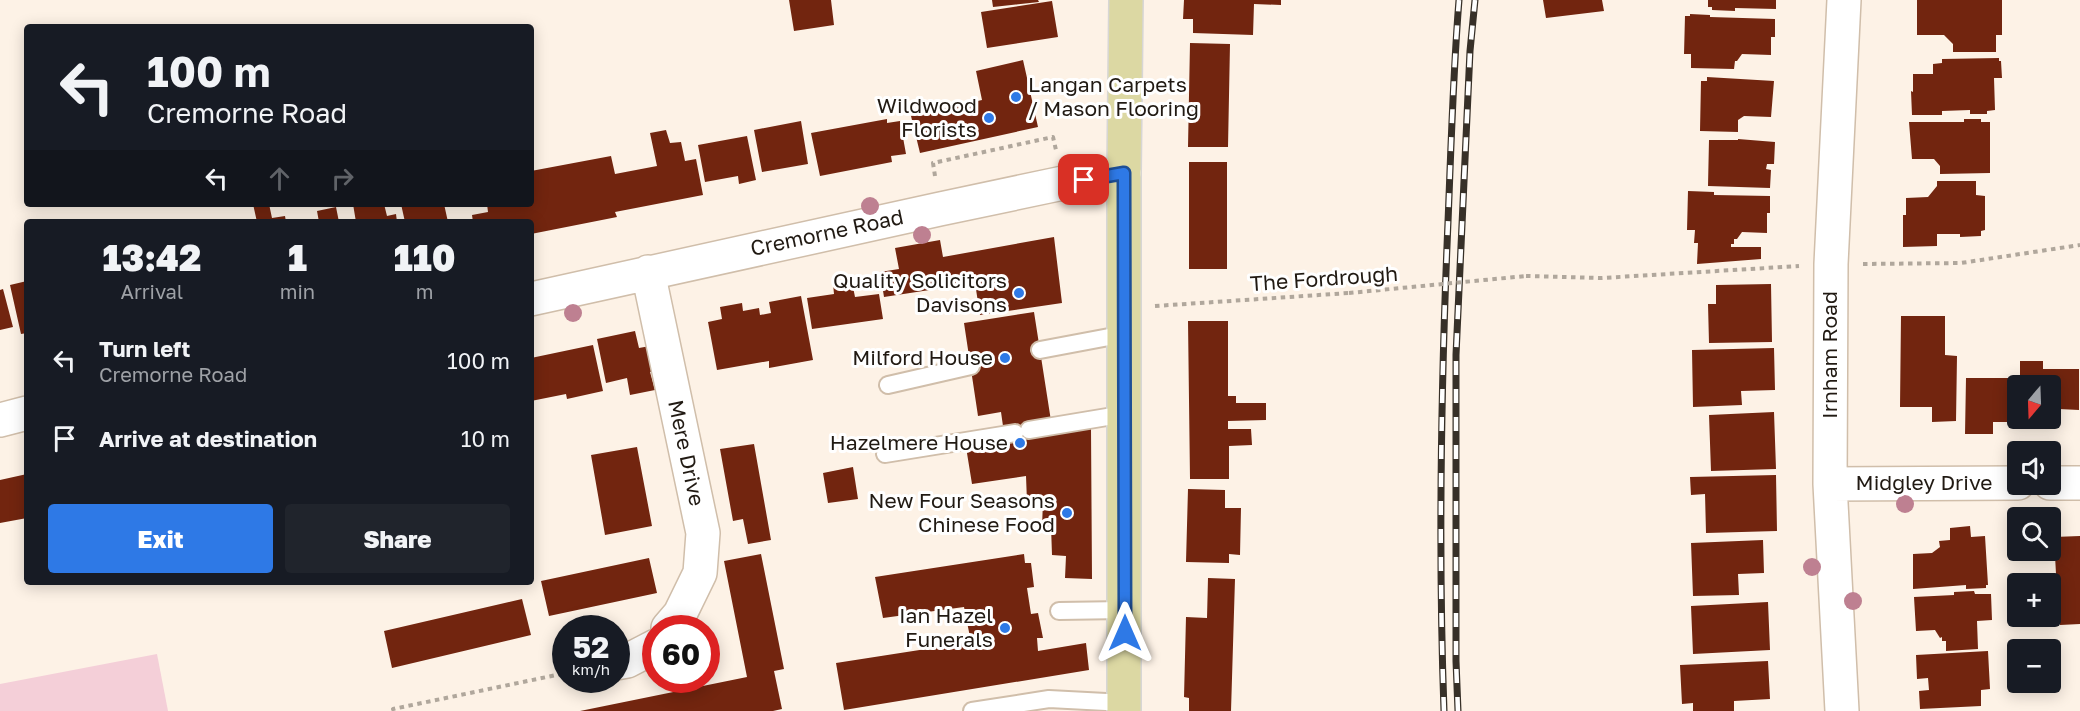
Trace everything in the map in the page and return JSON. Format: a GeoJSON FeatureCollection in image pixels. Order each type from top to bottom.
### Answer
{"type":"FeatureCollection","features":[{"type":"Feature","properties":{"kind":"main road"},"geometry":{"type":"LineString","coordinates":[[1124,707],[1126,0]]}},
{"type":"Feature","properties":{"kind":"street","name":"Irnham Road"},"geometry":{"type":"LineString","coordinates":[[1842,711],[1830,484],[1831,264],[1844,0]]}},
{"type":"Feature","properties":{"kind":"street","name":"Cremorne Road"},"geometry":{"type":"LineString","coordinates":[[534,298],[940,209],[1063,183],[1124,173]]}},
{"type":"Feature","properties":{"kind":"street","name":"Mere Drive"},"geometry":{"type":"LineString","coordinates":[[648,272],[703,533],[700,573],[679,615]]}},
{"type":"Feature","properties":{"kind":"street"},"geometry":{"type":"LineString","coordinates":[[0,420],[24,414]]}},
{"type":"Feature","properties":{"kind":"street","name":"Midgley Drive"},"geometry":{"type":"LineString","coordinates":[[1830,484],[2007,483]]}},
{"type":"Feature","properties":{"kind":"street"},"geometry":{"type":"LineString","coordinates":[[2061,483],[2080,483]]}},
{"type":"Feature","properties":{"kind":"lane"},"geometry":{"type":"LineString","coordinates":[[1040,350],[1125,321]]}},
{"type":"Feature","properties":{"kind":"lane"},"geometry":{"type":"LineString","coordinates":[[888,385],[971,366]]}},
{"type":"Feature","properties":{"kind":"lane"},"geometry":{"type":"LineString","coordinates":[[885,454],[1125,414]]}},
{"type":"Feature","properties":{"kind":"lane"},"geometry":{"type":"LineString","coordinates":[[1059,611],[1124,610]]}},
{"type":"Feature","properties":{"kind":"lane"},"geometry":{"type":"LineString","coordinates":[[972,711],[1048,705],[1124,707]]}},
{"type":"Feature","properties":{"kind":"path"},"geometry":{"type":"LineString","coordinates":[[940,209],[933,163],[1053,137],[1063,183]]}},
{"type":"Feature","properties":{"kind":"path","name":"The Fordrough"},"geometry":{"type":"LineString","coordinates":[[1125,321],[1349,293],[1526,276]]}},
{"type":"Feature","properties":{"kind":"path"},"geometry":{"type":"LineString","coordinates":[[394,711],[393,709],[552,676]]}},
{"type":"Feature","properties":{"kind":"shaded area"},"geometry":{"type":"Polygon","coordinates":[[[157,654],[168,711],[0,711],[0,684],[157,654]]]}},
{"type":"Feature","properties":{"kind":"building"},"geometry":{"type":"Polygon","coordinates":[[[789,0],[831,0],[834,25],[794,31],[789,0]]]}},
{"type":"Feature","properties":{"kind":"building"},"geometry":{"type":"Polygon","coordinates":[[[992,0],[1038,0],[1039,2],[993,7],[992,0]]]}},
{"type":"Feature","properties":{"kind":"building"},"geometry":{"type":"Polygon","coordinates":[[[1184,0],[1281,0],[1281,5],[1254,4],[1253,35],[1193,33],[1193,19],[1183,19],[1184,0]]]}},
{"type":"Feature","properties":{"kind":"building"},"geometry":{"type":"Polygon","coordinates":[[[1543,0],[1602,0],[1604,11],[1546,18],[1543,0]]]}},
{"type":"Feature","properties":{"kind":"building"},"geometry":{"type":"Polygon","coordinates":[[[1708,0],[1776,0],[1776,9],[1712,10],[1712,7],[1708,7],[1708,0]]]}},
{"type":"Feature","properties":{"kind":"building"},"geometry":{"type":"Polygon","coordinates":[[[1917,0],[2002,0],[2002,35],[1996,35],[1996,52],[1953,52],[1953,44],[1944,35],[1917,35],[1917,0]]]}},
{"type":"Feature","properties":{"kind":"building"},"geometry":{"type":"Polygon","coordinates":[[[1052,1],[1058,37],[987,48],[981,12],[1052,1]]]}},
{"type":"Feature","properties":{"kind":"building"},"geometry":{"type":"Polygon","coordinates":[[[1690,14],[1710,15],[1710,17],[1775,19],[1775,37],[1771,37],[1771,55],[1742,54],[1735,61],[1734,69],[1691,68],[1691,54],[1684,54],[1685,16],[1690,16],[1690,14]]]}},
{"type":"Feature","properties":{"kind":"building"},"geometry":{"type":"Polygon","coordinates":[[[1190,43],[1230,44],[1228,147],[1188,147],[1190,43]]]}},
{"type":"Feature","properties":{"kind":"building"},"geometry":{"type":"Polygon","coordinates":[[[1999,58],[2002,78],[1994,78],[1995,110],[1987,111],[1987,114],[1970,114],[1970,110],[1942,111],[1942,115],[1912,115],[1913,74],[1933,74],[1933,64],[1942,63],[1942,59],[1999,58]]]}},
{"type":"Feature","properties":{"kind":"building"},"geometry":{"type":"Polygon","coordinates":[[[1023,60],[1038,127],[920,153],[911,116],[982,100],[976,71],[1023,60]]]}},
{"type":"Feature","properties":{"kind":"building"},"geometry":{"type":"Polygon","coordinates":[[[1707,77],[1774,81],[1771,117],[1744,116],[1738,120],[1738,132],[1700,131],[1701,81],[1707,81],[1707,77]]]}},
{"type":"Feature","properties":{"kind":"building"},"geometry":{"type":"Polygon","coordinates":[[[887,119],[887,123],[900,121],[906,154],[891,156],[892,162],[820,176],[811,133],[887,119]]]}},
{"type":"Feature","properties":{"kind":"building"},"geometry":{"type":"Polygon","coordinates":[[[1964,119],[1981,119],[1981,122],[1990,122],[1990,173],[1940,174],[1940,166],[1934,159],[1912,159],[1909,122],[1964,122],[1964,119]]]}},
{"type":"Feature","properties":{"kind":"building"},"geometry":{"type":"Polygon","coordinates":[[[801,121],[808,164],[762,172],[754,130],[801,121]]]}},
{"type":"Feature","properties":{"kind":"building"},"geometry":{"type":"Polygon","coordinates":[[[666,130],[670,143],[681,142],[685,161],[696,159],[703,195],[615,212],[617,217],[534,233],[534,219],[473,219],[472,215],[488,212],[487,207],[534,207],[534,170],[611,156],[615,174],[657,166],[650,133],[666,130]]]}},
{"type":"Feature","properties":{"kind":"building"},"geometry":{"type":"Polygon","coordinates":[[[747,136],[756,180],[739,184],[738,176],[705,182],[698,145],[747,136]]]}},
{"type":"Feature","properties":{"kind":"building"},"geometry":{"type":"Polygon","coordinates":[[[1738,139],[1775,142],[1774,164],[1767,164],[1766,169],[1771,170],[1770,188],[1708,186],[1709,140],[1738,139]]]}},
{"type":"Feature","properties":{"kind":"building"},"geometry":{"type":"Polygon","coordinates":[[[1189,162],[1227,162],[1227,269],[1189,269],[1189,162]]]}},
{"type":"Feature","properties":{"kind":"building"},"geometry":{"type":"Polygon","coordinates":[[[1937,181],[1976,181],[1976,195],[1985,196],[1985,230],[1981,231],[1981,236],[1960,237],[1960,234],[1937,234],[1937,246],[1903,247],[1903,215],[1906,215],[1906,198],[1928,197],[1937,186],[1937,181]]]}},
{"type":"Feature","properties":{"kind":"building"},"geometry":{"type":"Polygon","coordinates":[[[1688,191],[1714,192],[1714,195],[1770,196],[1767,233],[1742,232],[1737,239],[1734,239],[1734,244],[1731,244],[1731,247],[1761,247],[1761,259],[1697,264],[1698,243],[1694,243],[1695,230],[1687,230],[1688,191]]]}},
{"type":"Feature","properties":{"kind":"building"},"geometry":{"type":"Polygon","coordinates":[[[254,207],[270,207],[272,218],[285,216],[286,219],[256,219],[254,207]]]}},
{"type":"Feature","properties":{"kind":"building"},"geometry":{"type":"Polygon","coordinates":[[[336,207],[338,219],[318,219],[317,211],[336,207]]]}},
{"type":"Feature","properties":{"kind":"building"},"geometry":{"type":"Polygon","coordinates":[[[354,207],[385,207],[387,216],[396,214],[397,219],[356,219],[354,207]]]}},
{"type":"Feature","properties":{"kind":"building"},"geometry":{"type":"Polygon","coordinates":[[[402,207],[445,207],[447,219],[404,219],[402,207]]]}},
{"type":"Feature","properties":{"kind":"building"},"geometry":{"type":"Polygon","coordinates":[[[1054,237],[1062,303],[980,315],[975,283],[884,297],[880,272],[899,269],[895,248],[940,240],[943,257],[1054,237]]]}},
{"type":"Feature","properties":{"kind":"building"},"geometry":{"type":"Polygon","coordinates":[[[24,282],[24,334],[21,334],[10,285],[24,282]]]}},
{"type":"Feature","properties":{"kind":"building"},"geometry":{"type":"Polygon","coordinates":[[[852,282],[855,297],[879,294],[883,319],[812,329],[807,298],[834,294],[833,284],[852,282]]]}},
{"type":"Feature","properties":{"kind":"building"},"geometry":{"type":"Polygon","coordinates":[[[1771,284],[1772,342],[1709,343],[1708,304],[1716,304],[1716,285],[1771,284]]]}},
{"type":"Feature","properties":{"kind":"building"},"geometry":{"type":"Polygon","coordinates":[[[3,289],[13,327],[0,330],[0,290],[3,289]]]}},
{"type":"Feature","properties":{"kind":"building"},"geometry":{"type":"Polygon","coordinates":[[[801,296],[813,360],[769,368],[769,361],[717,370],[708,322],[722,319],[720,307],[742,303],[743,311],[759,308],[760,315],[771,313],[769,302],[801,296]]]}},
{"type":"Feature","properties":{"kind":"building"},"geometry":{"type":"Polygon","coordinates":[[[1034,312],[1051,421],[1091,428],[1092,579],[1065,578],[1066,556],[1052,555],[1051,526],[1042,527],[1043,501],[1027,502],[1026,476],[972,484],[966,447],[1016,439],[1013,424],[1003,426],[1001,412],[978,416],[964,323],[1034,312]]]}},
{"type":"Feature","properties":{"kind":"building"},"geometry":{"type":"Polygon","coordinates":[[[1901,316],[1945,316],[1945,355],[1957,356],[1956,421],[1932,422],[1932,407],[1900,407],[1901,316]]]}},
{"type":"Feature","properties":{"kind":"building"},"geometry":{"type":"Polygon","coordinates":[[[1188,321],[1228,321],[1228,396],[1236,396],[1236,403],[1266,403],[1266,420],[1228,421],[1228,429],[1251,429],[1252,445],[1229,446],[1229,479],[1190,479],[1188,321]]]}},
{"type":"Feature","properties":{"kind":"building"},"geometry":{"type":"Polygon","coordinates":[[[635,331],[639,348],[650,346],[656,371],[650,372],[655,390],[630,395],[627,378],[606,383],[597,339],[635,331]]]}},
{"type":"Feature","properties":{"kind":"building"},"geometry":{"type":"Polygon","coordinates":[[[593,345],[603,391],[567,399],[566,394],[534,400],[534,357],[593,345]]]}},
{"type":"Feature","properties":{"kind":"building"},"geometry":{"type":"Polygon","coordinates":[[[1774,348],[1775,390],[1741,391],[1742,405],[1693,407],[1692,350],[1774,348]]]}},
{"type":"Feature","properties":{"kind":"building"},"geometry":{"type":"Polygon","coordinates":[[[2020,361],[2043,361],[2043,369],[2079,369],[2079,410],[2061,409],[2061,375],[2020,375],[2020,361]]]}},
{"type":"Feature","properties":{"kind":"building"},"geometry":{"type":"Polygon","coordinates":[[[1966,378],[2007,378],[2007,422],[1993,422],[1993,434],[1965,434],[1966,378]]]}},
{"type":"Feature","properties":{"kind":"building"},"geometry":{"type":"Polygon","coordinates":[[[1774,412],[1776,469],[1711,471],[1709,415],[1774,412]]]}},
{"type":"Feature","properties":{"kind":"building"},"geometry":{"type":"Polygon","coordinates":[[[754,444],[771,540],[748,544],[743,519],[733,521],[720,449],[754,444]]]}},
{"type":"Feature","properties":{"kind":"building"},"geometry":{"type":"Polygon","coordinates":[[[637,447],[652,526],[605,535],[591,455],[637,447]]]}},
{"type":"Feature","properties":{"kind":"building"},"geometry":{"type":"Polygon","coordinates":[[[853,467],[858,499],[828,503],[823,473],[853,467]]]}},
{"type":"Feature","properties":{"kind":"building"},"geometry":{"type":"Polygon","coordinates":[[[24,475],[24,519],[0,523],[0,480],[24,475]]]}},
{"type":"Feature","properties":{"kind":"building"},"geometry":{"type":"Polygon","coordinates":[[[1776,475],[1777,531],[1706,533],[1705,494],[1691,495],[1690,477],[1776,475]]]}},
{"type":"Feature","properties":{"kind":"building"},"geometry":{"type":"Polygon","coordinates":[[[1188,489],[1225,490],[1225,508],[1241,508],[1240,555],[1229,554],[1229,563],[1186,562],[1188,489]]]}},
{"type":"Feature","properties":{"kind":"building"},"geometry":{"type":"Polygon","coordinates":[[[1970,526],[1971,537],[1985,536],[1988,585],[1986,588],[1966,589],[1966,585],[1913,589],[1913,554],[1932,553],[1940,547],[1939,541],[1950,540],[1950,528],[1970,526]]]}},
{"type":"Feature","properties":{"kind":"building"},"geometry":{"type":"Polygon","coordinates":[[[2080,536],[2080,624],[2061,625],[2061,573],[2056,573],[2055,561],[2061,561],[2061,537],[2080,536]]]}},
{"type":"Feature","properties":{"kind":"building"},"geometry":{"type":"Polygon","coordinates":[[[1763,540],[1764,573],[1738,574],[1739,595],[1693,596],[1691,543],[1763,540]]]}},
{"type":"Feature","properties":{"kind":"building"},"geometry":{"type":"Polygon","coordinates":[[[761,554],[784,669],[774,671],[782,709],[773,711],[580,711],[668,693],[720,693],[720,682],[747,677],[724,561],[761,554]]]}},
{"type":"Feature","properties":{"kind":"building","name":"Ian Hazel Funerals"},"geometry":{"type":"Polygon","coordinates":[[[1024,554],[1025,563],[1031,563],[1034,587],[1027,588],[1031,614],[1038,613],[1043,638],[1037,638],[1038,651],[1086,643],[1089,670],[844,710],[836,663],[971,642],[964,607],[883,618],[875,577],[1024,554]]]}},
{"type":"Feature","properties":{"kind":"building"},"geometry":{"type":"Polygon","coordinates":[[[649,558],[657,593],[549,616],[541,581],[649,558]]]}},
{"type":"Feature","properties":{"kind":"building"},"geometry":{"type":"Polygon","coordinates":[[[1208,578],[1235,579],[1231,711],[1189,711],[1189,698],[1184,697],[1186,617],[1207,618],[1208,578]]]}},
{"type":"Feature","properties":{"kind":"building"},"geometry":{"type":"Polygon","coordinates":[[[1974,591],[1975,594],[1991,594],[1992,620],[1977,621],[1978,649],[1946,651],[1946,641],[1942,641],[1942,637],[1940,638],[1935,630],[1916,631],[1914,597],[1954,595],[1954,592],[1974,591]]]}},
{"type":"Feature","properties":{"kind":"building"},"geometry":{"type":"Polygon","coordinates":[[[522,599],[531,635],[392,668],[384,631],[522,599]]]}},
{"type":"Feature","properties":{"kind":"building"},"geometry":{"type":"Polygon","coordinates":[[[1768,602],[1770,650],[1693,654],[1691,606],[1768,602]]]}},
{"type":"Feature","properties":{"kind":"building"},"geometry":{"type":"Polygon","coordinates":[[[1988,651],[1990,689],[1981,690],[1981,706],[1920,709],[1919,691],[1929,690],[1928,678],[1917,679],[1916,655],[1988,651]]]}},
{"type":"Feature","properties":{"kind":"building"},"geometry":{"type":"Polygon","coordinates":[[[1768,661],[1770,699],[1734,701],[1734,711],[1693,711],[1693,703],[1682,704],[1680,665],[1768,661]]]}},
{"type":"Feature","properties":{"kind":"railway"},"geometry":{"type":"LineString","coordinates":[[1444,711],[1441,589],[1442,405],[1452,111],[1459,0]]}},
{"type":"Feature","properties":{"kind":"railway"},"geometry":{"type":"LineString","coordinates":[[1458,711],[1456,355],[1470,51],[1475,0]]}},
{"type":"Feature","properties":{"kind":"place","name":"Langan Carpets / Mason Flooring"},"geometry":{"type":"Point","coordinates":[1016,97]}},
{"type":"Feature","properties":{"kind":"place","name":"Wildwood Florists"},"geometry":{"type":"Point","coordinates":[989,118]}},
{"type":"Feature","properties":{"kind":"place","name":"Quality Solicitors Davisons"},"geometry":{"type":"Point","coordinates":[1019,293]}},
{"type":"Feature","properties":{"kind":"place","name":"Milford House"},"geometry":{"type":"Point","coordinates":[1005,358]}},
{"type":"Feature","properties":{"kind":"place","name":"Hazelmere House"},"geometry":{"type":"Point","coordinates":[1020,443]}},
{"type":"Feature","properties":{"kind":"place","name":"New Four Seasons Chinese Food"},"geometry":{"type":"Point","coordinates":[1067,513]}},
{"type":"Feature","properties":{"kind":"place","name":"Ian Hazel Funerals"},"geometry":{"type":"Point","coordinates":[1005,628]}},
{"type":"Feature","properties":{"kind":"route"},"geometry":{"type":"LineString","coordinates":[[1084,180],[1124,173],[1125,633]]}}]}
